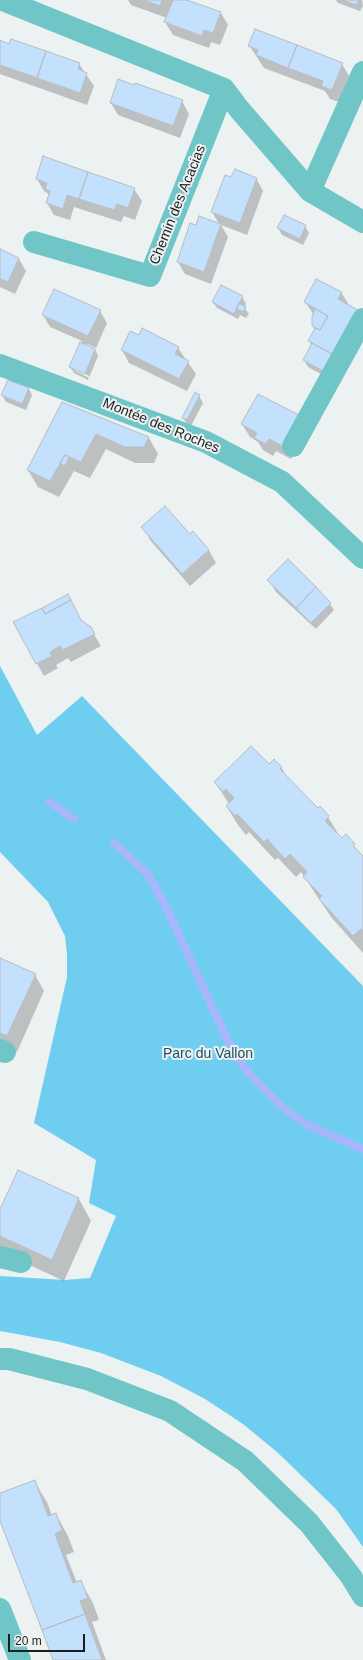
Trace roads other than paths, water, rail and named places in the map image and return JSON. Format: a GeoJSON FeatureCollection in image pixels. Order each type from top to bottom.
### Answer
{"type":"FeatureCollection","features":[{"type":"Feature","properties":{"kind":"street"},"geometry":{"type":"LineString","coordinates":[[3,0],[224,89],[310,191],[363,222]]}},
{"type":"Feature","properties":{"kind":"street"},"geometry":{"type":"LineString","coordinates":[[310,191],[363,72]]}},
{"type":"Feature","properties":{"kind":"street","name":"Chemin des Acacias"},"geometry":{"type":"LineString","coordinates":[[34,242],[150,276],[224,89]]}},
{"type":"Feature","properties":{"kind":"street"},"geometry":{"type":"LineString","coordinates":[[293,446],[363,319]]}},
{"type":"Feature","properties":{"kind":"street","name":"Montée des Roches"},"geometry":{"type":"LineString","coordinates":[[0,365],[206,442],[262,471],[282,482],[363,558]]}},
{"type":"Feature","properties":{"kind":"street"},"geometry":{"type":"LineString","coordinates":[[0,1359],[9,1359],[87,1379],[170,1411],[245,1461],[309,1523],[350,1575],[363,1596]]}},
{"type":"Feature","properties":{"kind":"street"},"geometry":{"type":"LineString","coordinates":[[0,1609],[20,1660]]}},
{"type":"Feature","properties":{"kind":"waterway"},"geometry":{"type":"LineString","coordinates":[[49,802],[74,819]]}},
{"type":"Feature","properties":{"kind":"waterway"},"geometry":{"type":"LineString","coordinates":[[114,843],[148,874],[167,909],[226,1037],[238,1059],[251,1076],[282,1107],[307,1125],[363,1149]]}},
{"type":"Feature","properties":{"kind":"park label","name":"Parc du Vallon"},"geometry":{"type":"Point","coordinates":[208,1054]}}]}
